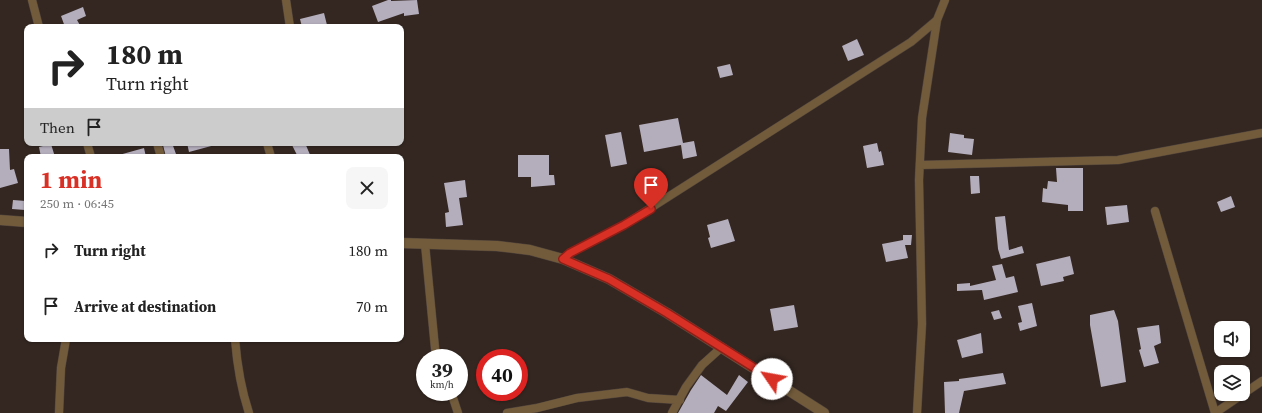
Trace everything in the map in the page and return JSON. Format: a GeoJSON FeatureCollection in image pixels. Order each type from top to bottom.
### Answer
{"type":"FeatureCollection","features":[{"type":"Feature","properties":{"kind":"street"},"geometry":{"type":"LineString","coordinates":[[32,0],[38,24]]}},
{"type":"Feature","properties":{"kind":"street"},"geometry":{"type":"LineString","coordinates":[[286,0],[290,24]]}},
{"type":"Feature","properties":{"kind":"street"},"geometry":{"type":"LineString","coordinates":[[917,413],[922,324],[920,165],[922,118],[937,20],[945,0]]}},
{"type":"Feature","properties":{"kind":"street"},"geometry":{"type":"LineString","coordinates":[[563,259],[570,253],[624,225],[845,85],[911,42],[937,20]]}},
{"type":"Feature","properties":{"kind":"street"},"geometry":{"type":"LineString","coordinates":[[920,165],[1118,160],[1262,133]]}},
{"type":"Feature","properties":{"kind":"street"},"geometry":{"type":"LineString","coordinates":[[1156,211],[1215,413],[1262,381]]}},
{"type":"Feature","properties":{"kind":"street"},"geometry":{"type":"LineString","coordinates":[[0,220],[24,222]]}},
{"type":"Feature","properties":{"kind":"street"},"geometry":{"type":"LineString","coordinates":[[404,243],[497,246],[530,250],[563,259],[609,279],[722,347],[824,413]]}},
{"type":"Feature","properties":{"kind":"street"},"geometry":{"type":"LineString","coordinates":[[425,244],[435,349]]}},
{"type":"Feature","properties":{"kind":"street"},"geometry":{"type":"LineString","coordinates":[[58,413],[61,368],[65,342]]}},
{"type":"Feature","properties":{"kind":"street"},"geometry":{"type":"LineString","coordinates":[[235,342],[241,384],[249,413]]}},
{"type":"Feature","properties":{"kind":"street"},"geometry":{"type":"LineString","coordinates":[[672,413],[686,387],[702,365],[722,347]]}},
{"type":"Feature","properties":{"kind":"street"},"geometry":{"type":"LineString","coordinates":[[507,413],[538,408],[577,398],[627,392],[648,398],[680,400]]}},
{"type":"Feature","properties":{"kind":"street"},"geometry":{"type":"LineString","coordinates":[[454,401],[458,413]]}},
{"type":"Feature","properties":{"kind":"building"},"geometry":{"type":"Polygon","coordinates":[[[388,0],[417,0],[419,14],[404,16],[404,13],[378,22],[372,6],[388,0]]]}},
{"type":"Feature","properties":{"kind":"building"},"geometry":{"type":"Polygon","coordinates":[[[83,7],[86,16],[77,20],[79,24],[64,24],[61,16],[83,7]]]}},
{"type":"Feature","properties":{"kind":"building"},"geometry":{"type":"Polygon","coordinates":[[[324,13],[327,24],[301,24],[300,19],[324,13]]]}},
{"type":"Feature","properties":{"kind":"building"},"geometry":{"type":"Polygon","coordinates":[[[857,39],[864,55],[848,61],[842,46],[857,39]]]}},
{"type":"Feature","properties":{"kind":"building"},"geometry":{"type":"Polygon","coordinates":[[[730,64],[733,75],[720,78],[717,67],[730,64]]]}},
{"type":"Feature","properties":{"kind":"building"},"geometry":{"type":"Polygon","coordinates":[[[678,118],[683,143],[694,141],[697,156],[683,159],[681,145],[644,152],[639,125],[678,118]]]}},
{"type":"Feature","properties":{"kind":"building"},"geometry":{"type":"Polygon","coordinates":[[[621,132],[627,164],[611,167],[605,135],[621,132]]]}},
{"type":"Feature","properties":{"kind":"building"},"geometry":{"type":"Polygon","coordinates":[[[950,133],[964,135],[964,138],[974,139],[972,155],[948,152],[950,133]]]}},
{"type":"Feature","properties":{"kind":"building"},"geometry":{"type":"Polygon","coordinates":[[[877,143],[879,152],[881,151],[884,165],[867,168],[863,146],[877,143]]]}},
{"type":"Feature","properties":{"kind":"building"},"geometry":{"type":"Polygon","coordinates":[[[52,146],[54,154],[40,154],[39,147],[52,146]]]}},
{"type":"Feature","properties":{"kind":"building"},"geometry":{"type":"Polygon","coordinates":[[[163,146],[173,146],[176,154],[165,154],[163,146]]]}},
{"type":"Feature","properties":{"kind":"building"},"geometry":{"type":"Polygon","coordinates":[[[188,146],[211,146],[189,152],[188,146]]]}},
{"type":"Feature","properties":{"kind":"building"},"geometry":{"type":"Polygon","coordinates":[[[292,146],[306,146],[310,154],[296,154],[292,146]]]}},
{"type":"Feature","properties":{"kind":"building"},"geometry":{"type":"Polygon","coordinates":[[[144,148],[145,154],[123,154],[144,148]]]}},
{"type":"Feature","properties":{"kind":"building"},"geometry":{"type":"Polygon","coordinates":[[[0,149],[9,149],[10,170],[14,169],[18,183],[0,188],[0,149]]]}},
{"type":"Feature","properties":{"kind":"building"},"geometry":{"type":"Polygon","coordinates":[[[518,155],[549,155],[549,175],[554,175],[555,185],[531,187],[531,177],[518,177],[518,155]]]}},
{"type":"Feature","properties":{"kind":"building"},"geometry":{"type":"Polygon","coordinates":[[[1056,168],[1083,168],[1083,211],[1068,211],[1068,205],[1042,202],[1043,188],[1047,189],[1048,181],[1057,182],[1056,168]]]}},
{"type":"Feature","properties":{"kind":"building"},"geometry":{"type":"Polygon","coordinates":[[[970,176],[979,176],[980,193],[971,194],[970,176]]]}},
{"type":"Feature","properties":{"kind":"building"},"geometry":{"type":"Polygon","coordinates":[[[465,180],[467,197],[459,198],[463,225],[446,227],[445,213],[449,212],[444,183],[465,180]]]}},
{"type":"Feature","properties":{"kind":"building"},"geometry":{"type":"Polygon","coordinates":[[[1231,196],[1235,207],[1221,212],[1217,202],[1231,196]]]}},
{"type":"Feature","properties":{"kind":"building"},"geometry":{"type":"Polygon","coordinates":[[[13,200],[24,201],[24,210],[12,209],[13,200]]]}},
{"type":"Feature","properties":{"kind":"building"},"geometry":{"type":"Polygon","coordinates":[[[1127,205],[1129,222],[1107,225],[1105,207],[1127,205]]]}},
{"type":"Feature","properties":{"kind":"building"},"geometry":{"type":"Polygon","coordinates":[[[1005,216],[1009,250],[1022,246],[1024,253],[1001,259],[998,249],[995,217],[1005,216]]]}},
{"type":"Feature","properties":{"kind":"building"},"geometry":{"type":"Polygon","coordinates":[[[728,219],[735,241],[711,248],[708,238],[710,237],[707,225],[728,219]]]}},
{"type":"Feature","properties":{"kind":"building"},"geometry":{"type":"Polygon","coordinates":[[[903,235],[912,235],[911,245],[905,245],[908,258],[886,262],[882,244],[903,240],[903,235]]]}},
{"type":"Feature","properties":{"kind":"building"},"geometry":{"type":"Polygon","coordinates":[[[1070,256],[1074,274],[1063,277],[1064,281],[1041,286],[1036,264],[1070,256]]]}},
{"type":"Feature","properties":{"kind":"building"},"geometry":{"type":"Polygon","coordinates":[[[1002,264],[1006,278],[1014,276],[1018,292],[984,300],[982,290],[957,291],[957,284],[970,283],[970,286],[996,280],[992,266],[1002,264]]]}},
{"type":"Feature","properties":{"kind":"building"},"geometry":{"type":"Polygon","coordinates":[[[1032,303],[1037,326],[1020,331],[1018,323],[1022,322],[1018,306],[1032,303]]]}},
{"type":"Feature","properties":{"kind":"building"},"geometry":{"type":"Polygon","coordinates":[[[794,305],[798,327],[774,331],[770,309],[794,305]]]}},
{"type":"Feature","properties":{"kind":"building"},"geometry":{"type":"Polygon","coordinates":[[[999,310],[1002,318],[994,320],[991,312],[999,310]]]}},
{"type":"Feature","properties":{"kind":"building"},"geometry":{"type":"Polygon","coordinates":[[[1114,310],[1118,321],[1126,382],[1101,387],[1090,325],[1090,315],[1114,310]]]}},
{"type":"Feature","properties":{"kind":"building"},"geometry":{"type":"Polygon","coordinates":[[[1159,325],[1161,343],[1154,346],[1159,363],[1144,367],[1139,350],[1141,349],[1137,328],[1159,325]]]}},
{"type":"Feature","properties":{"kind":"building"},"geometry":{"type":"Polygon","coordinates":[[[981,333],[983,353],[962,358],[957,340],[981,333]]]}},
{"type":"Feature","properties":{"kind":"building"},"geometry":{"type":"Polygon","coordinates":[[[1003,373],[1006,384],[964,391],[959,413],[945,413],[944,382],[959,381],[959,379],[1003,373]]]}},
{"type":"Feature","properties":{"kind":"building"},"geometry":{"type":"Polygon","coordinates":[[[701,375],[727,395],[739,375],[748,382],[726,411],[718,406],[714,413],[678,413],[701,375]]]}},
{"type":"Feature","properties":{"kind":"route"},"geometry":{"type":"LineString","coordinates":[[651,209],[570,253],[563,259],[609,279],[667,313],[772,379]]}}]}
